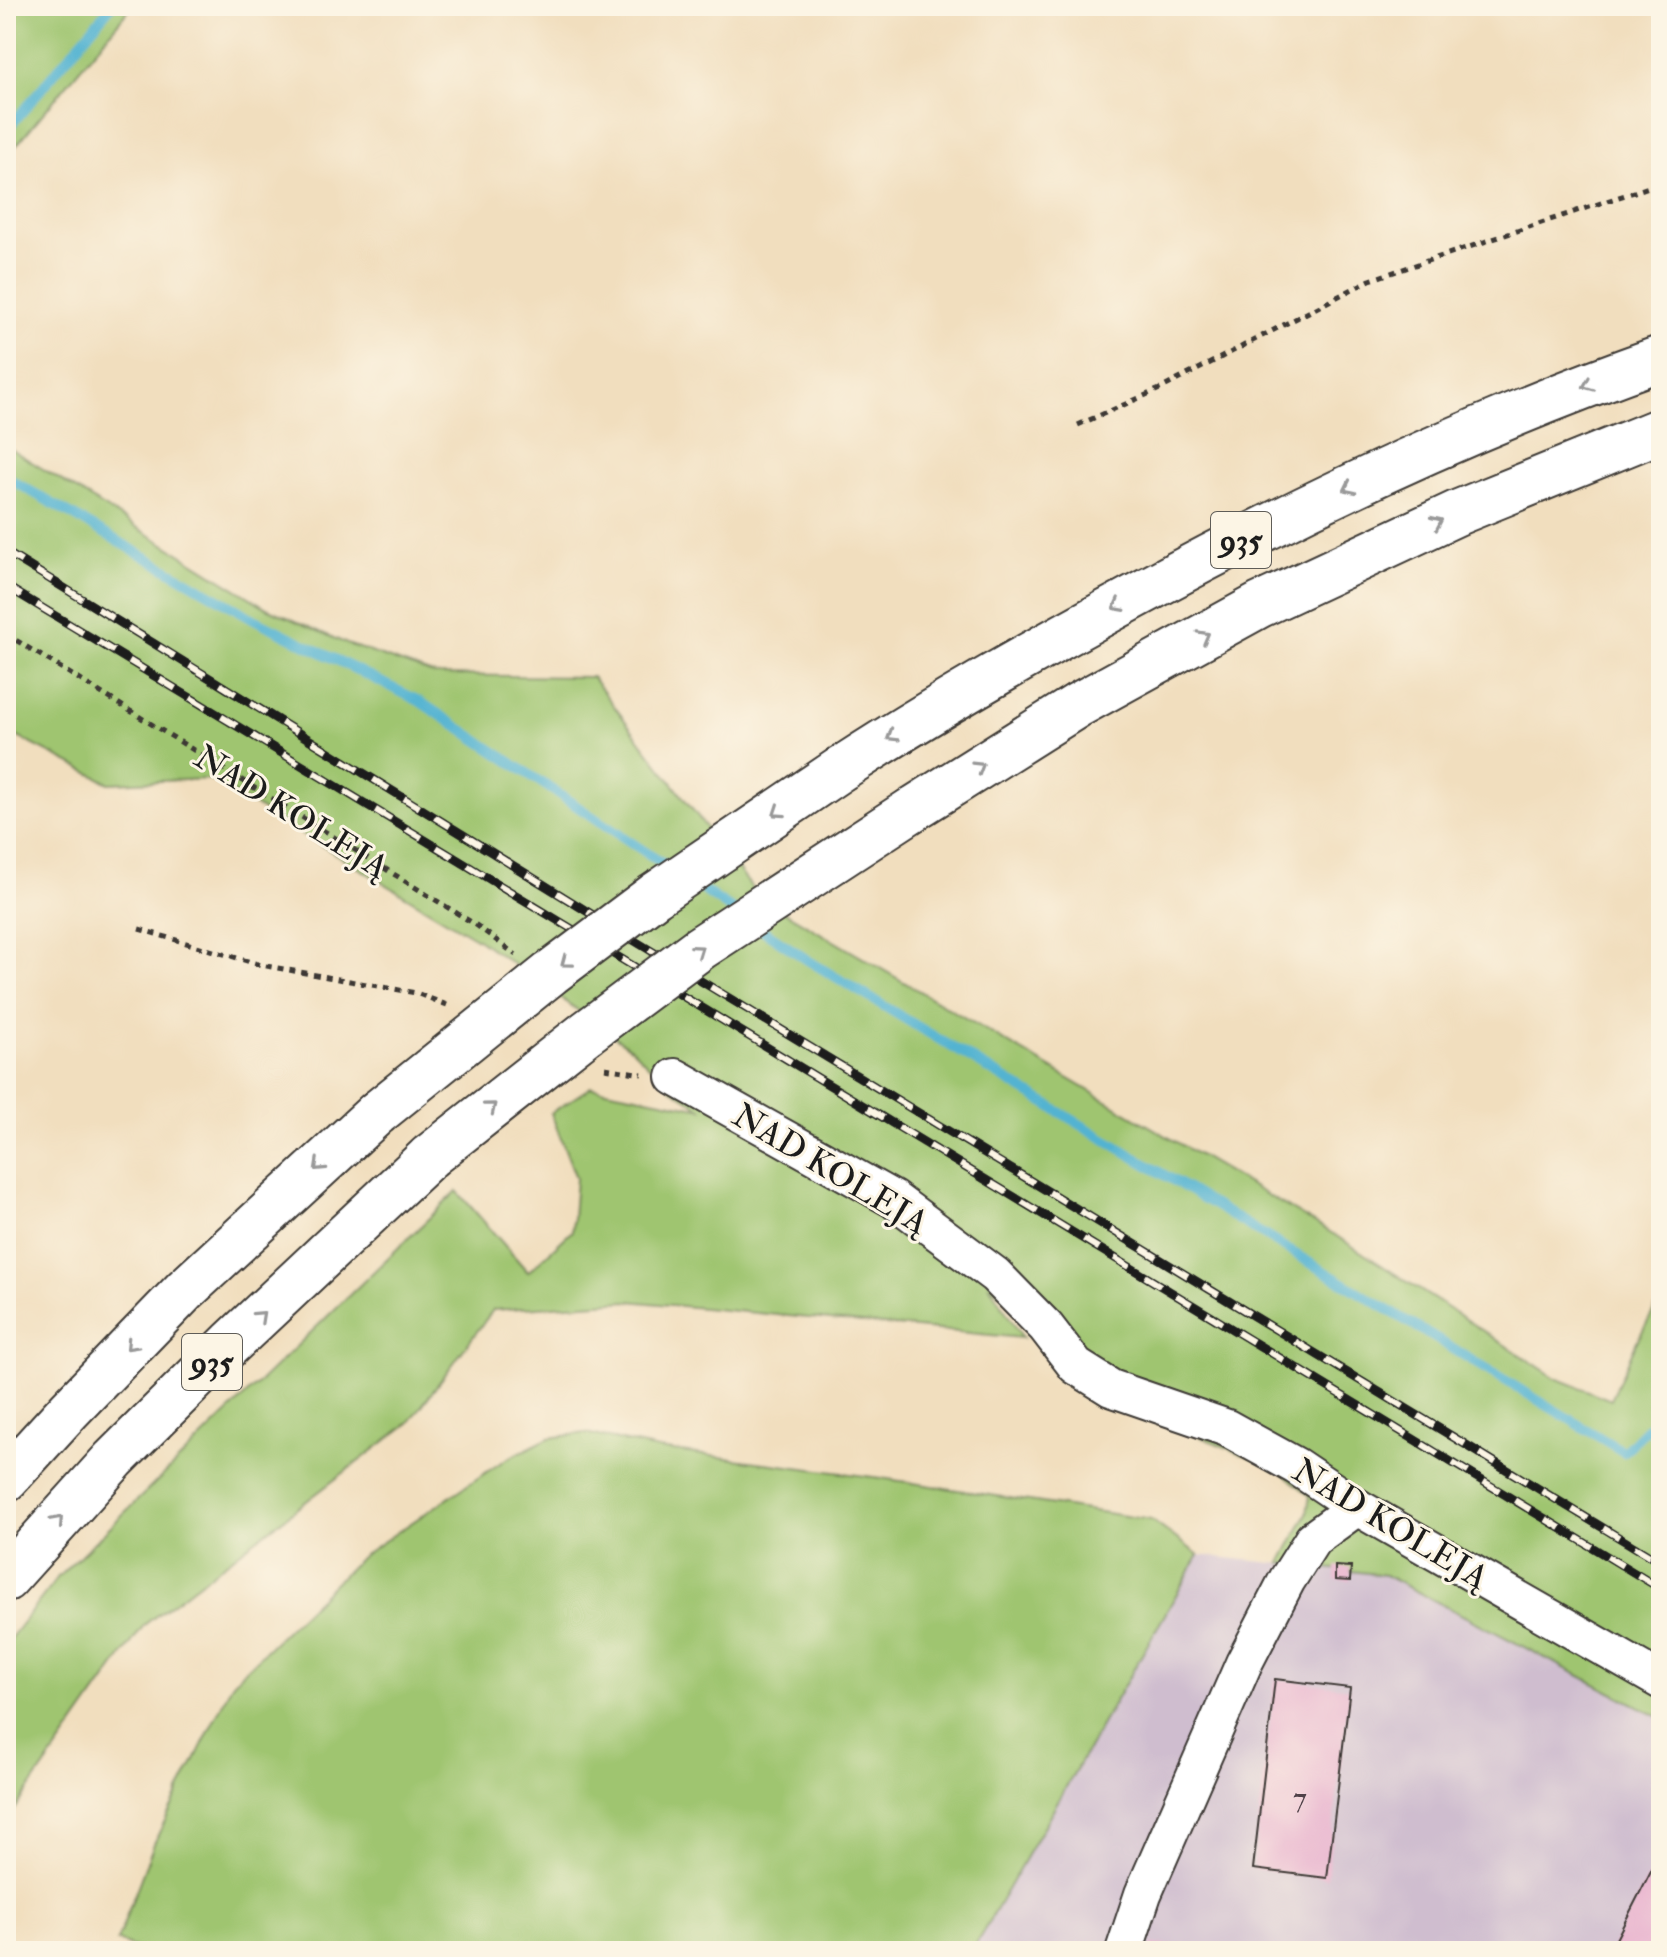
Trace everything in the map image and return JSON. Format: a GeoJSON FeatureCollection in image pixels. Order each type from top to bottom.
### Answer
{"type":"FeatureCollection","features":[{"type":"Feature","properties":{"kind":"main road","name":"935"},"geometry":{"type":"LineString","coordinates":[[6,1479],[185,1290],[377,1113],[551,973],[655,895],[842,768],[1051,642],[1220,550],[1428,450],[1661,358]]}},
{"type":"Feature","properties":{"kind":"main road","name":"935"},"geometry":{"type":"LineString","coordinates":[[6,1579],[125,1449],[231,1343],[430,1156],[700,948],[1078,705],[1260,605],[1459,512],[1661,430]]}},
{"type":"Feature","properties":{"kind":"street","name":"NAD KOLEJĄ"},"geometry":{"type":"LineString","coordinates":[[675,1077],[893,1199],[995,1275],[1046,1327],[1076,1366],[1111,1388],[1227,1428],[1296,1466],[1357,1507],[1661,1681]]}},
{"type":"Feature","properties":{"kind":"street"},"geometry":{"type":"LineString","coordinates":[[1124,1951],[1155,1865],[1244,1663],[1287,1580],[1313,1539],[1357,1507]]}},
{"type":"Feature","properties":{"kind":"path"},"geometry":{"type":"LineString","coordinates":[[1078,425],[1162,388],[1370,280],[1661,183]]}},
{"type":"Feature","properties":{"kind":"path","name":"NAD KOLEJĄ"},"geometry":{"type":"LineString","coordinates":[[6,634],[476,925],[526,963]]}},
{"type":"Feature","properties":{"kind":"path"},"geometry":{"type":"LineString","coordinates":[[139,929],[261,965],[416,993],[458,1009]]}},
{"type":"Feature","properties":{"kind":"path"},"geometry":{"type":"LineString","coordinates":[[599,1066],[613,1071],[675,1077]]}},
{"type":"Feature","properties":{"kind":"shaded area"},"geometry":{"type":"Polygon","coordinates":[[[1199,1555],[1385,1575],[1661,1718],[1661,1951],[972,1951],[1199,1555]]]}},
{"type":"Feature","properties":{"kind":"green space"},"geometry":{"type":"Polygon","coordinates":[[[6,6],[132,6],[6,158],[6,6]]]}},
{"type":"Feature","properties":{"kind":"green space"},"geometry":{"type":"Polygon","coordinates":[[[6,446],[267,608],[347,644],[436,675],[592,677],[759,897],[1335,1235],[1556,1378],[1611,1400],[1637,1341],[1661,1298],[1661,1718],[1385,1575],[1281,1563],[1307,1513],[1310,1496],[1277,1468],[1154,1418],[988,1284],[1023,1338],[628,1301],[493,1310],[409,1423],[144,1625],[6,1822],[6,1644],[58,1577],[457,1191],[528,1272],[572,1231],[576,1178],[551,1113],[591,1087],[703,1109],[672,1089],[632,1049],[479,940],[210,779],[109,783],[6,731],[6,446]]]}},
{"type":"Feature","properties":{"kind":"green space"},"geometry":{"type":"Polygon","coordinates":[[[586,1433],[658,1449],[881,1478],[1151,1520],[1199,1555],[972,1951],[144,1951],[117,1941],[155,1841],[233,1682],[362,1556],[506,1459],[549,1438],[586,1433]]]}},
{"type":"Feature","properties":{"kind":"building"},"geometry":{"type":"Polygon","coordinates":[[[1335,1566],[1351,1567],[1350,1581],[1335,1580],[1335,1566]]]}},
{"type":"Feature","properties":{"kind":"building"},"geometry":{"type":"Polygon","coordinates":[[[1275,1679],[1350,1688],[1327,1878],[1253,1869],[1275,1679]]]}},
{"type":"Feature","properties":{"kind":"building"},"geometry":{"type":"Polygon","coordinates":[[[1657,1859],[1661,1861],[1661,1939],[1655,1951],[1610,1951],[1657,1859]]]}},
{"type":"Feature","properties":{"kind":"building"},"geometry":{"type":"Polygon","coordinates":[[[1152,1944],[1204,1949],[1204,1951],[1151,1951],[1152,1944]]]}},
{"type":"Feature","properties":{"kind":"waterway"},"geometry":{"type":"LineString","coordinates":[[6,131],[111,6]]}},
{"type":"Feature","properties":{"kind":"waterway"},"geometry":{"type":"LineString","coordinates":[[6,477],[254,619],[419,701],[671,869]]}},
{"type":"Feature","properties":{"kind":"waterway"},"geometry":{"type":"LineString","coordinates":[[691,882],[734,911]]}},
{"type":"Feature","properties":{"kind":"waterway"},"geometry":{"type":"LineString","coordinates":[[754,924],[809,961],[1624,1452],[1661,1414]]}},
{"type":"Feature","properties":{"kind":"railway"},"geometry":{"type":"LineString","coordinates":[[6,552],[635,941],[1661,1563]]}},
{"type":"Feature","properties":{"kind":"railway"},"geometry":{"type":"LineString","coordinates":[[6,586],[1661,1589]]}}]}
